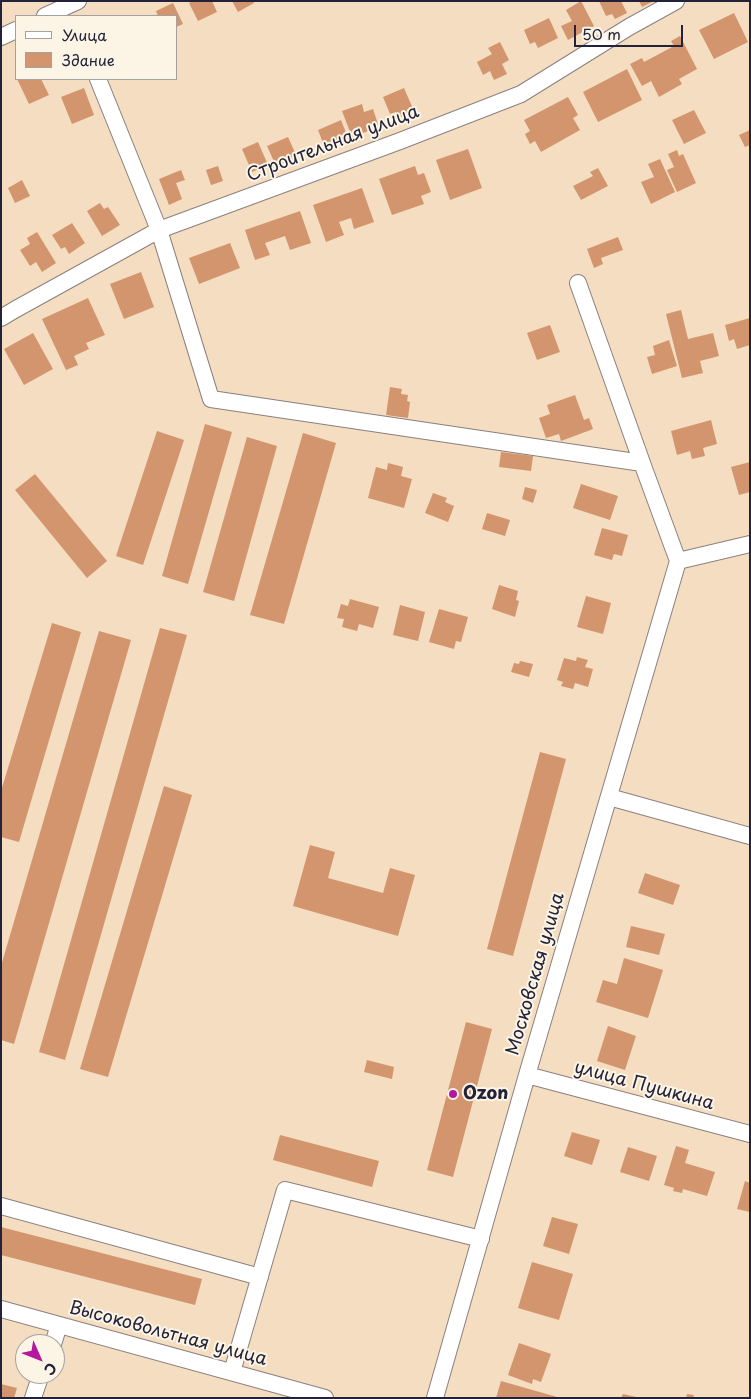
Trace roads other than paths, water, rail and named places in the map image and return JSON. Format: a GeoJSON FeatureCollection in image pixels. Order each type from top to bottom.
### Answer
{"type":"FeatureCollection","features":[{"type":"Feature","properties":{"kind":"street","name":"Строительная улица"},"geometry":{"type":"LineString","coordinates":[[1,318],[159,230],[521,94],[629,26],[676,1]]}},
{"type":"Feature","properties":{"kind":"street"},"geometry":{"type":"LineString","coordinates":[[49,15],[72,6]]}},
{"type":"Feature","properties":{"kind":"street"},"geometry":{"type":"LineString","coordinates":[[1,37],[15,30]]}},
{"type":"Feature","properties":{"kind":"street"},"geometry":{"type":"LineString","coordinates":[[98,80],[159,230],[211,399],[642,463]]}},
{"type":"Feature","properties":{"kind":"street"},"geometry":{"type":"LineString","coordinates":[[578,283],[678,561],[750,544]]}},
{"type":"Feature","properties":{"kind":"street","name":"Московская улица"},"geometry":{"type":"LineString","coordinates":[[435,1398],[527,1075],[678,561]]}},
{"type":"Feature","properties":{"kind":"street"},"geometry":{"type":"LineString","coordinates":[[609,797],[750,836]]}},
{"type":"Feature","properties":{"kind":"street","name":"улица Пушкина"},"geometry":{"type":"LineString","coordinates":[[527,1075],[750,1134]]}},
{"type":"Feature","properties":{"kind":"street"},"geometry":{"type":"LineString","coordinates":[[232,1372],[285,1190],[481,1239]]}},
{"type":"Feature","properties":{"kind":"street"},"geometry":{"type":"LineString","coordinates":[[1,1206],[260,1277]]}},
{"type":"Feature","properties":{"kind":"street","name":"Высоковольтная улица"},"geometry":{"type":"LineString","coordinates":[[1,1309],[325,1398]]}},
{"type":"Feature","properties":{"kind":"street"},"geometry":{"type":"LineString","coordinates":[[56,1334],[60,1325]]}},
{"type":"Feature","properties":{"kind":"street"},"geometry":{"type":"LineString","coordinates":[[32,1398],[37,1384]]}},
{"type":"Feature","properties":{"kind":"place","name":"Ozon"},"geometry":{"type":"Point","coordinates":[453,1094]}}]}
